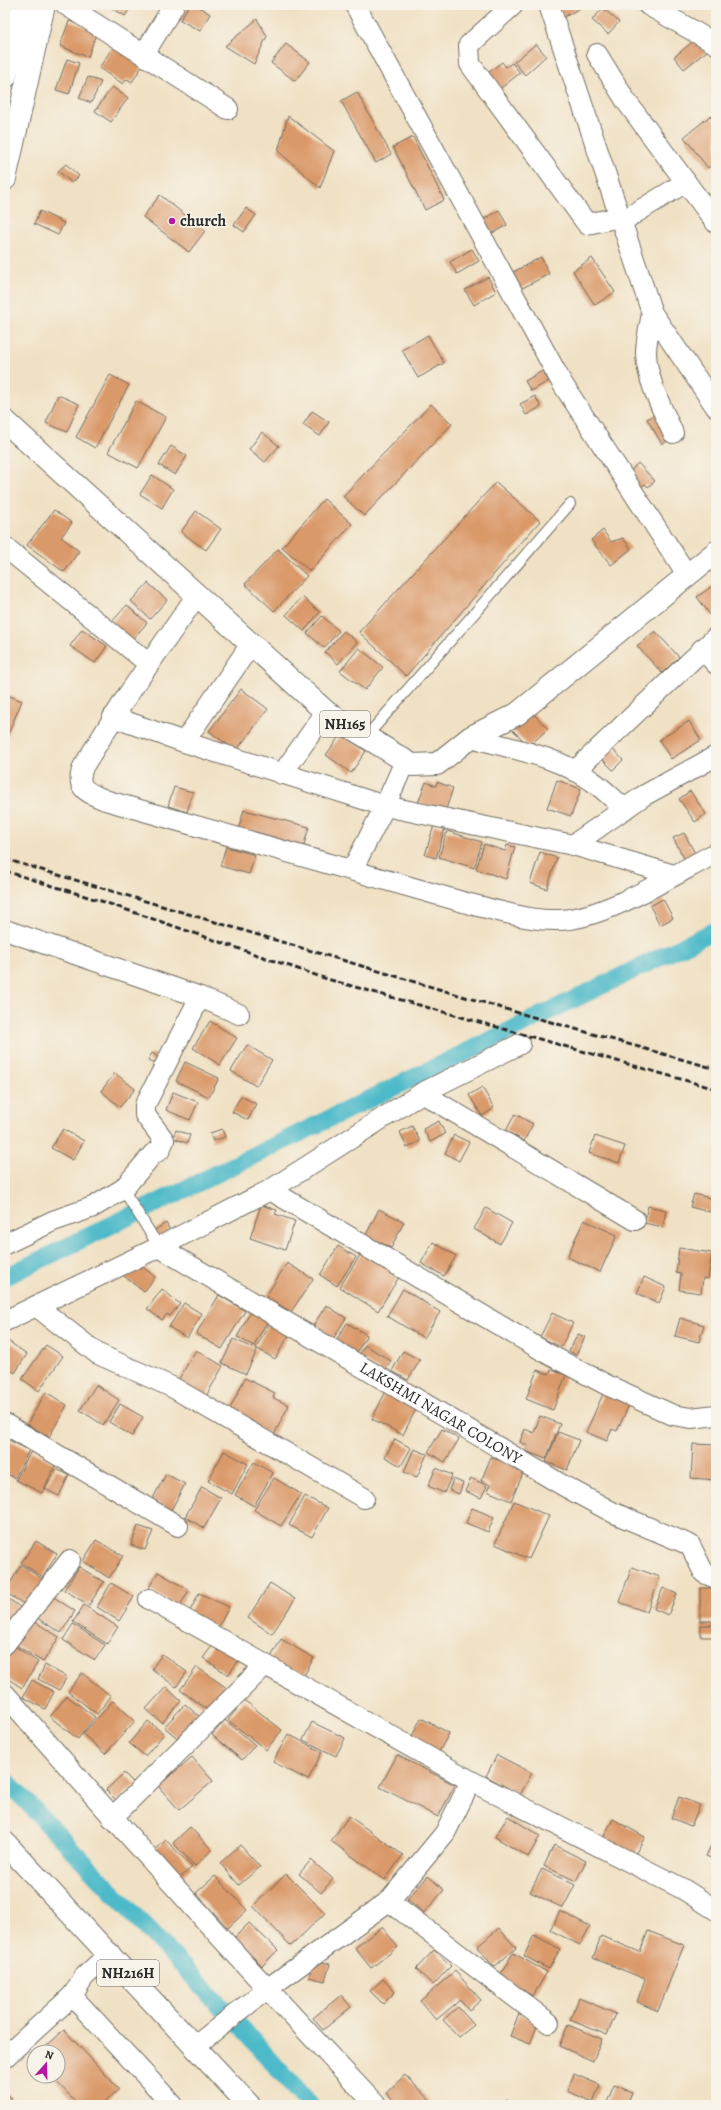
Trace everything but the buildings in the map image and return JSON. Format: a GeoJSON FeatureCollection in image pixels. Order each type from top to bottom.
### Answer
{"type":"FeatureCollection","features":[{"type":"Feature","properties":{"kind":"highway"},"geometry":{"type":"LineString","coordinates":[[6,69],[23,5]]}},
{"type":"Feature","properties":{"kind":"highway"},"geometry":{"type":"LineString","coordinates":[[5,179],[44,5]]}},
{"type":"Feature","properties":{"kind":"highway","name":"NH165"},"geometry":{"type":"LineString","coordinates":[[5,421],[326,712],[412,765],[437,764],[471,737],[517,714],[687,575],[715,554]]}},
{"type":"Feature","properties":{"kind":"highway","name":"NH216H"},"geometry":{"type":"LineString","coordinates":[[5,1843],[104,1959],[195,2046],[249,2105]]}},
{"type":"Feature","properties":{"kind":"street"},"geometry":{"type":"LineString","coordinates":[[66,5],[228,109]]}},
{"type":"Feature","properties":{"kind":"street"},"geometry":{"type":"LineString","coordinates":[[144,54],[174,5]]}},
{"type":"Feature","properties":{"kind":"street"},"geometry":{"type":"LineString","coordinates":[[355,5],[562,383],[687,575]]}},
{"type":"Feature","properties":{"kind":"street"},"geometry":{"type":"LineString","coordinates":[[513,5],[469,45],[470,64],[587,224],[620,217],[629,217],[686,182]]}},
{"type":"Feature","properties":{"kind":"street"},"geometry":{"type":"LineString","coordinates":[[549,5],[652,313],[716,408]]}},
{"type":"Feature","properties":{"kind":"street"},"geometry":{"type":"LineString","coordinates":[[648,5],[716,44]]}},
{"type":"Feature","properties":{"kind":"street"},"geometry":{"type":"LineString","coordinates":[[597,54],[626,101],[716,223]]}},
{"type":"Feature","properties":{"kind":"street"},"geometry":{"type":"LineString","coordinates":[[652,313],[646,353],[648,366],[654,387],[673,434]]}},
{"type":"Feature","properties":{"kind":"street"},"geometry":{"type":"LineString","coordinates":[[5,547],[149,664]]}},
{"type":"Feature","properties":{"kind":"street"},"geometry":{"type":"LineString","coordinates":[[197,594],[113,717],[83,767],[79,778],[81,786],[90,793],[105,800],[470,904],[531,918],[560,920],[594,914],[716,853]]}},
{"type":"Feature","properties":{"kind":"street"},"geometry":{"type":"LineString","coordinates":[[575,771],[709,643],[716,664]]}},
{"type":"Feature","properties":{"kind":"street"},"geometry":{"type":"LineString","coordinates":[[184,742],[252,644]]}},
{"type":"Feature","properties":{"kind":"street"},"geometry":{"type":"LineString","coordinates":[[282,774],[326,712]]}},
{"type":"Feature","properties":{"kind":"street"},"geometry":{"type":"LineString","coordinates":[[113,717],[184,742],[385,806],[573,845],[674,875]]}},
{"type":"Feature","properties":{"kind":"street"},"geometry":{"type":"LineString","coordinates":[[471,737],[556,762],[593,781],[625,809]]}},
{"type":"Feature","properties":{"kind":"street"},"geometry":{"type":"LineString","coordinates":[[573,845],[643,796],[716,756]]}},
{"type":"Feature","properties":{"kind":"street"},"geometry":{"type":"LineString","coordinates":[[352,870],[385,806],[405,761]]}},
{"type":"Feature","properties":{"kind":"street"},"geometry":{"type":"LineString","coordinates":[[5,930],[200,997],[238,1014]]}},
{"type":"Feature","properties":{"kind":"street"},"geometry":{"type":"LineString","coordinates":[[5,1244],[53,1221],[93,1207],[123,1189],[153,1154],[163,1146],[164,1140],[145,1115],[146,1105],[200,997]]}},
{"type":"Feature","properties":{"kind":"street"},"geometry":{"type":"LineString","coordinates":[[5,1321],[159,1247],[270,1190],[422,1093],[520,1044]]}},
{"type":"Feature","properties":{"kind":"street"},"geometry":{"type":"LineString","coordinates":[[422,1093],[635,1220]]}},
{"type":"Feature","properties":{"kind":"street"},"geometry":{"type":"LineString","coordinates":[[270,1190],[550,1355],[608,1385],[673,1416],[691,1418],[716,1415]]}},
{"type":"Feature","properties":{"kind":"street","name":"LAKSHMI NAGAR COLONY"},"geometry":{"type":"LineString","coordinates":[[159,1247],[564,1486],[614,1513],[690,1545],[704,1573],[716,1578]]}},
{"type":"Feature","properties":{"kind":"street"},"geometry":{"type":"LineString","coordinates":[[36,1306],[98,1354],[172,1387],[364,1498]]}},
{"type":"Feature","properties":{"kind":"street"},"geometry":{"type":"LineString","coordinates":[[5,1424],[178,1526]]}},
{"type":"Feature","properties":{"kind":"street"},"geometry":{"type":"LineString","coordinates":[[5,1644],[70,1560]]}},
{"type":"Feature","properties":{"kind":"street"},"geometry":{"type":"LineString","coordinates":[[149,1599],[471,1781],[683,1889],[716,1910]]}},
{"type":"Feature","properties":{"kind":"street"},"geometry":{"type":"LineString","coordinates":[[112,1818],[265,1665]]}},
{"type":"Feature","properties":{"kind":"street"},"geometry":{"type":"LineString","coordinates":[[5,1694],[112,1818],[266,1991],[376,2105]]}},
{"type":"Feature","properties":{"kind":"street"},"geometry":{"type":"LineString","coordinates":[[195,2046],[266,1991],[389,1901],[445,1833],[471,1781]]}},
{"type":"Feature","properties":{"kind":"street"},"geometry":{"type":"LineString","coordinates":[[389,1901],[549,2023]]}},
{"type":"Feature","properties":{"kind":"street"},"geometry":{"type":"LineString","coordinates":[[5,2057],[72,1996],[84,1977],[104,1959]]}},
{"type":"Feature","properties":{"kind":"street"},"geometry":{"type":"LineString","coordinates":[[72,1996],[172,2105]]}},
{"type":"Feature","properties":{"kind":"lane"},"geometry":{"type":"LineString","coordinates":[[366,737],[570,504]]}},
{"type":"Feature","properties":{"kind":"lane"},"geometry":{"type":"LineString","coordinates":[[123,1189],[159,1247]]}},
{"type":"Feature","properties":{"kind":"waterway"},"geometry":{"type":"LineString","coordinates":[[5,1277],[716,930]]}},
{"type":"Feature","properties":{"kind":"waterway"},"geometry":{"type":"LineString","coordinates":[[5,1779],[250,2037],[310,2105]]}},
{"type":"Feature","properties":{"kind":"railway"},"geometry":{"type":"LineString","coordinates":[[5,859],[512,1011],[716,1069]]}},
{"type":"Feature","properties":{"kind":"railway"},"geometry":{"type":"LineString","coordinates":[[5,871],[101,901],[327,979],[716,1089]]}},
{"type":"Feature","properties":{"kind":"place","name":"church"},"geometry":{"type":"Point","coordinates":[172,221]}}]}
